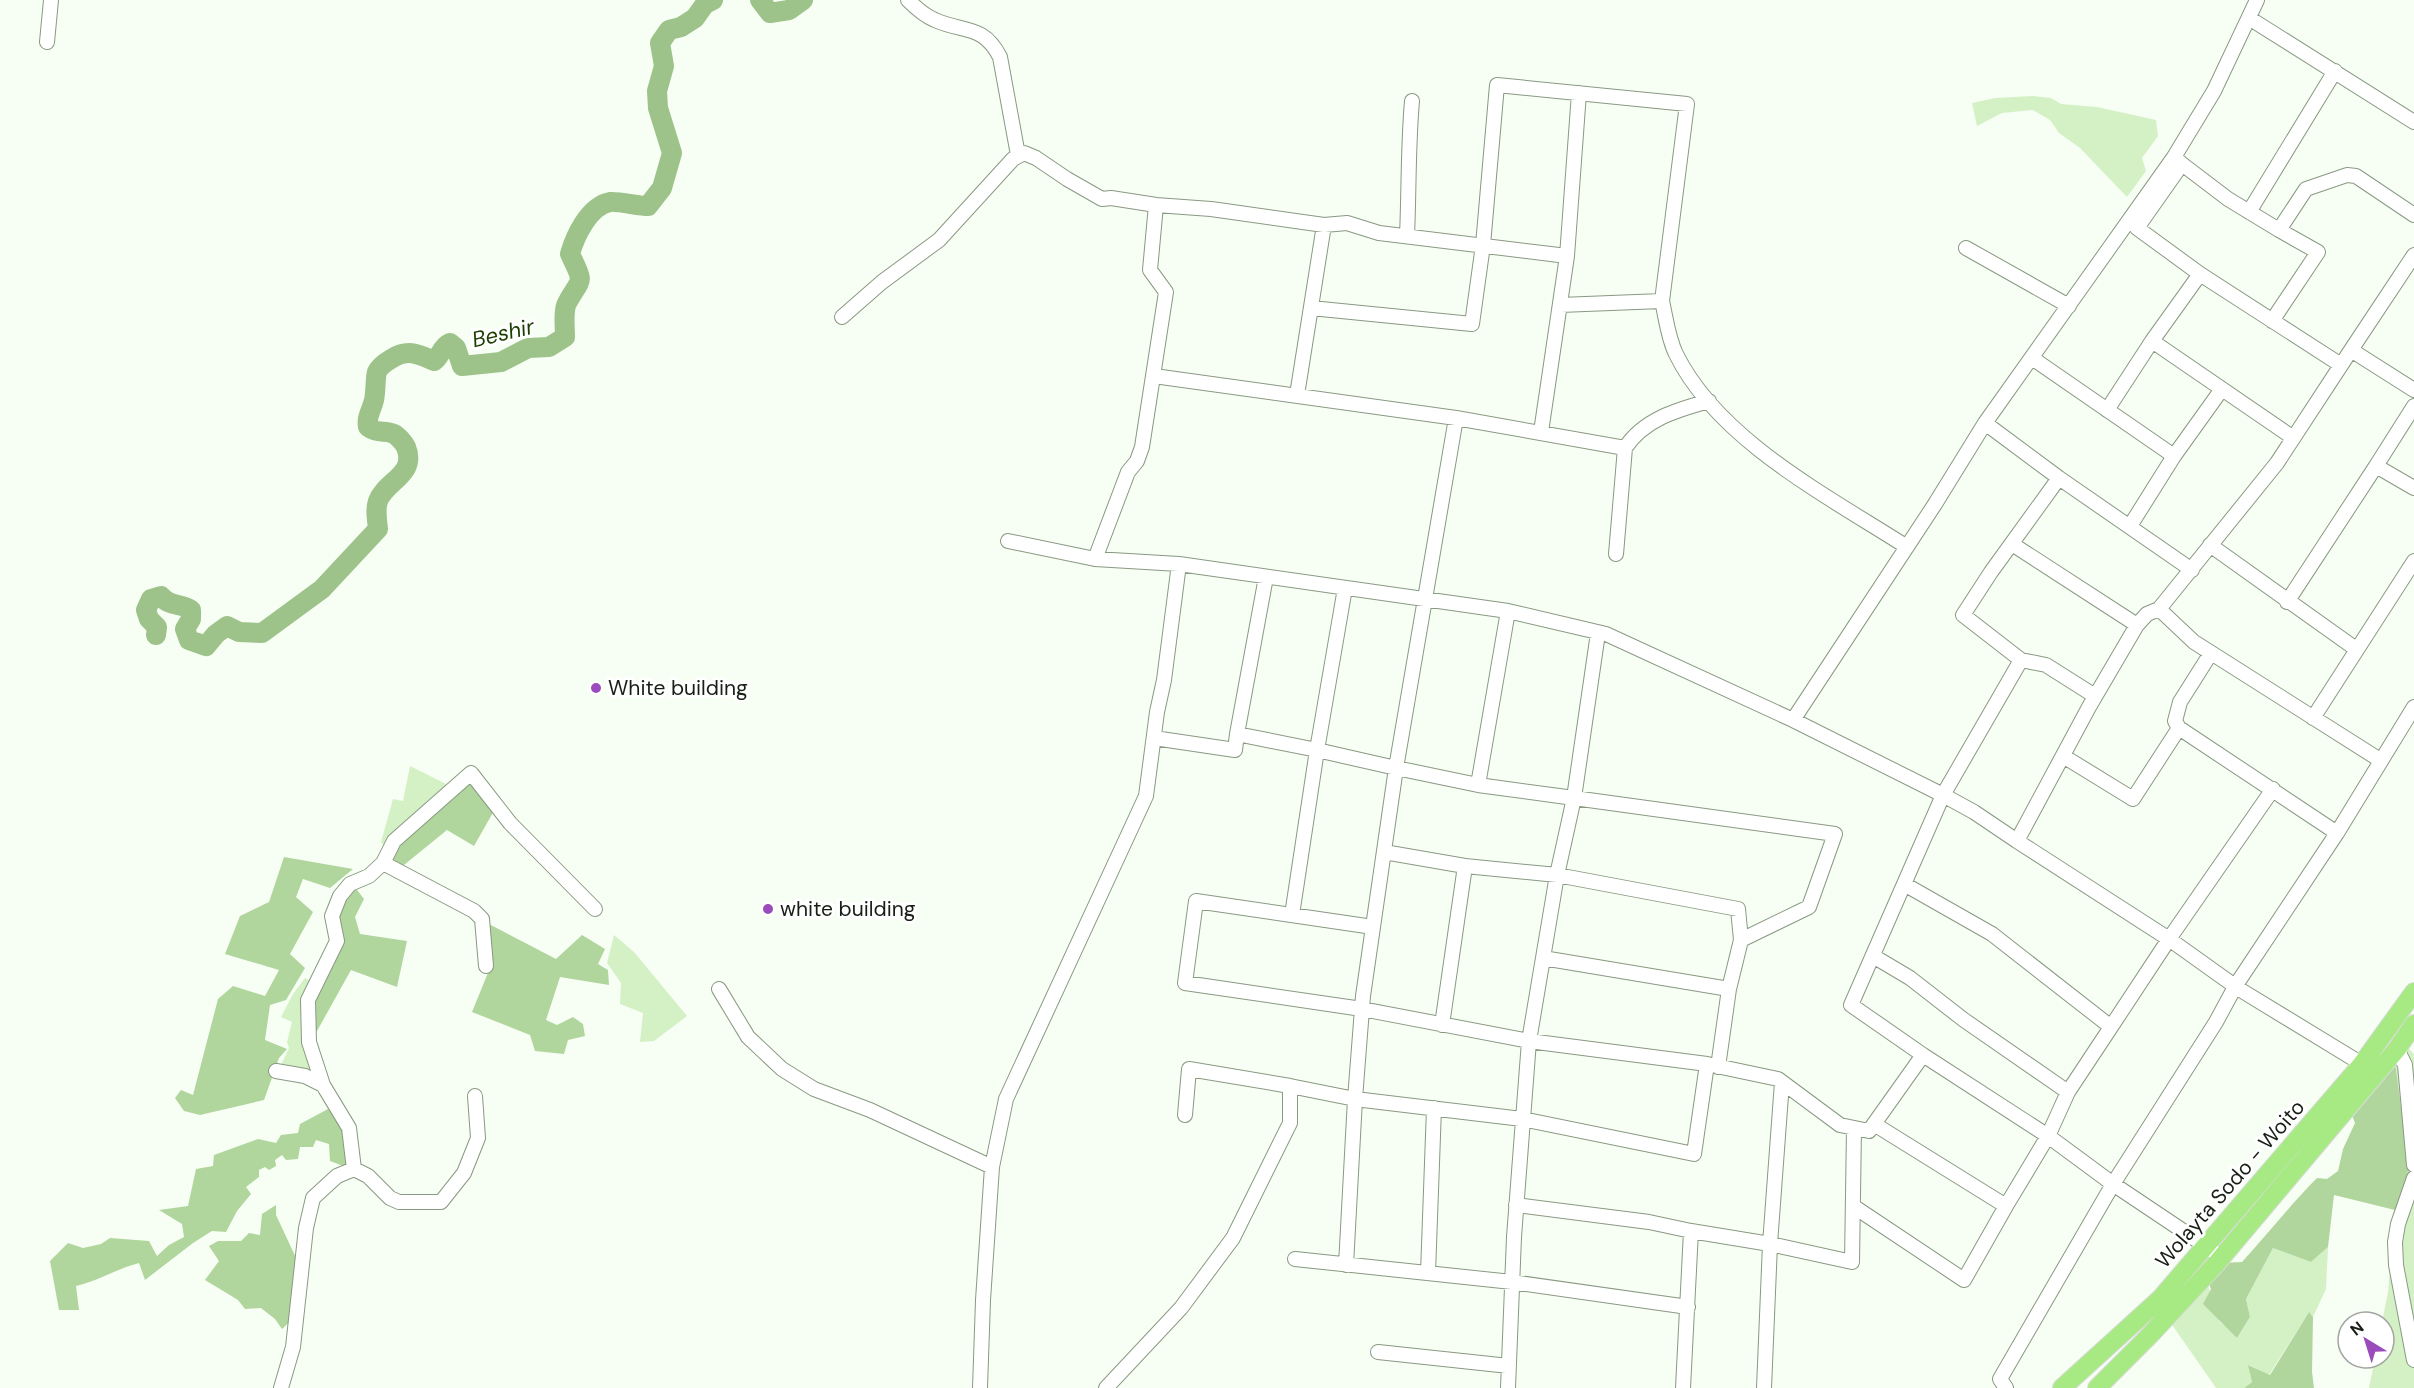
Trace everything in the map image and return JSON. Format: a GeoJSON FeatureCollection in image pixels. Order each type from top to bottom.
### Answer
{"type":"FeatureCollection","features":[{"type":"Feature","properties":{"kind":"highway","name":"Wolayta Sodo - Woito"},"geometry":{"type":"LineString","coordinates":[[2062,1388],[2160,1299],[2362,1064],[2414,992]]}},
{"type":"Feature","properties":{"kind":"highway","name":"Wolayta Sodo - Woito"},"geometry":{"type":"LineString","coordinates":[[2097,1388],[2151,1335],[2223,1257],[2397,1049],[2414,1024]]}},
{"type":"Feature","properties":{"kind":"street"},"geometry":{"type":"LineString","coordinates":[[47,42],[51,0]]}},
{"type":"Feature","properties":{"kind":"street"},"geometry":{"type":"LineString","coordinates":[[908,0],[935,20],[978,32],[993,45],[1000,57],[1018,155]]}},
{"type":"Feature","properties":{"kind":"street"},"geometry":{"type":"LineString","coordinates":[[2257,0],[2178,160],[2137,228],[2200,274],[2341,364]]}},
{"type":"Feature","properties":{"kind":"street"},"geometry":{"type":"LineString","coordinates":[[2250,18],[2414,122]]}},
{"type":"Feature","properties":{"kind":"street"},"geometry":{"type":"LineString","coordinates":[[2249,212],[2334,71]]}},
{"type":"Feature","properties":{"kind":"street"},"geometry":{"type":"LineString","coordinates":[[1311,308],[1472,324],[1483,245],[1497,85],[1687,104],[1662,301],[1675,353],[1697,387],[1731,426],[1782,468],[1906,547]]}},
{"type":"Feature","properties":{"kind":"street"},"geometry":{"type":"LineString","coordinates":[[1541,432],[1567,256],[1579,93]]}},
{"type":"Feature","properties":{"kind":"street"},"geometry":{"type":"LineString","coordinates":[[1407,236],[1410,179],[1407,155],[1412,101]]}},
{"type":"Feature","properties":{"kind":"street"},"geometry":{"type":"LineString","coordinates":[[842,316],[882,282],[939,240],[1018,155],[1024,153],[1102,199],[1140,201],[1156,206],[1211,209],[1324,225],[1347,223],[1379,233],[1567,256]]}},
{"type":"Feature","properties":{"kind":"street"},"geometry":{"type":"LineString","coordinates":[[2178,160],[2249,212],[2318,252],[2272,321]]}},
{"type":"Feature","properties":{"kind":"street"},"geometry":{"type":"LineString","coordinates":[[1793,720],[1984,423],[2068,306],[2178,160]]}},
{"type":"Feature","properties":{"kind":"street"},"geometry":{"type":"LineString","coordinates":[[2279,230],[2306,189],[2348,176],[2356,176],[2414,215]]}},
{"type":"Feature","properties":{"kind":"street"},"geometry":{"type":"LineString","coordinates":[[1095,559],[1128,472],[1137,461],[1142,447],[1166,292],[1150,270],[1156,206]]}},
{"type":"Feature","properties":{"kind":"street"},"geometry":{"type":"LineString","coordinates":[[1297,395],[1324,225]]}},
{"type":"Feature","properties":{"kind":"street"},"geometry":{"type":"LineString","coordinates":[[1966,248],[2068,306]]}},
{"type":"Feature","properties":{"kind":"street"},"geometry":{"type":"LineString","coordinates":[[2017,841],[2095,696],[2137,625],[2147,614],[2159,609],[2277,463],[2414,255]]}},
{"type":"Feature","properties":{"kind":"street"},"geometry":{"type":"LineString","coordinates":[[2107,410],[2152,341],[2200,274]]}},
{"type":"Feature","properties":{"kind":"street"},"geometry":{"type":"LineString","coordinates":[[1560,305],[1662,301]]}},
{"type":"Feature","properties":{"kind":"street"},"geometry":{"type":"LineString","coordinates":[[2152,341],[2292,437]]}},
{"type":"Feature","properties":{"kind":"street"},"geometry":{"type":"LineString","coordinates":[[2351,350],[2414,390]]}},
{"type":"Feature","properties":{"kind":"street"},"geometry":{"type":"LineString","coordinates":[[2032,358],[2174,456]]}},
{"type":"Feature","properties":{"kind":"street"},"geometry":{"type":"LineString","coordinates":[[1154,376],[1456,418],[1625,448]]}},
{"type":"Feature","properties":{"kind":"street"},"geometry":{"type":"LineString","coordinates":[[2130,526],[2174,456],[2222,389]]}},
{"type":"Feature","properties":{"kind":"street"},"geometry":{"type":"LineString","coordinates":[[1616,554],[1625,448],[1634,434],[1650,423],[1674,411],[1709,401]]}},
{"type":"Feature","properties":{"kind":"street"},"geometry":{"type":"LineString","coordinates":[[2287,602],[2414,406]]}},
{"type":"Feature","properties":{"kind":"street"},"geometry":{"type":"LineString","coordinates":[[1346,1264],[1362,1009],[1396,768],[1456,418]]}},
{"type":"Feature","properties":{"kind":"street"},"geometry":{"type":"LineString","coordinates":[[1984,423],[2192,570]]}},
{"type":"Feature","properties":{"kind":"street"},"geometry":{"type":"LineString","coordinates":[[2376,466],[2414,488]]}},
{"type":"Feature","properties":{"kind":"street"},"geometry":{"type":"LineString","coordinates":[[2059,478],[1990,572],[1963,615],[2021,660],[2046,665],[2095,696]]}},
{"type":"Feature","properties":{"kind":"street"},"geometry":{"type":"LineString","coordinates":[[1008,541],[1095,559],[1179,564],[1508,611],[1606,634],[1793,720],[1974,812],[2236,985],[2362,1064]]}},
{"type":"Feature","properties":{"kind":"street"},"geometry":{"type":"LineString","coordinates":[[2012,544],[2137,625]]}},
{"type":"Feature","properties":{"kind":"street"},"geometry":{"type":"LineString","coordinates":[[2210,545],[2356,649]]}},
{"type":"Feature","properties":{"kind":"street"},"geometry":{"type":"LineString","coordinates":[[2313,718],[2414,561]]}},
{"type":"Feature","properties":{"kind":"street"},"geometry":{"type":"LineString","coordinates":[[980,1388],[992,1167],[1006,1099],[1146,796],[1179,564]]}},
{"type":"Feature","properties":{"kind":"street"},"geometry":{"type":"LineString","coordinates":[[1154,738],[1235,750],[1266,577]]}},
{"type":"Feature","properties":{"kind":"street"},"geometry":{"type":"LineString","coordinates":[[1292,915],[1345,588]]}},
{"type":"Feature","properties":{"kind":"street"},"geometry":{"type":"LineString","coordinates":[[2159,609],[2194,642],[2380,760]]}},
{"type":"Feature","properties":{"kind":"street"},"geometry":{"type":"LineString","coordinates":[[1478,785],[1508,611]]}},
{"type":"Feature","properties":{"kind":"street"},"geometry":{"type":"LineString","coordinates":[[1508,1388],[1516,1205],[1529,1041],[1557,875],[1574,798],[1598,633]]}},
{"type":"Feature","properties":{"kind":"street"},"geometry":{"type":"LineString","coordinates":[[2211,653],[2180,702],[2175,720],[2179,728],[2337,833]]}},
{"type":"Feature","properties":{"kind":"street"},"geometry":{"type":"LineString","coordinates":[[2021,660],[1943,795],[1851,1005],[2048,1136],[2113,1184],[2223,1257]]}},
{"type":"Feature","properties":{"kind":"street"},"geometry":{"type":"LineString","coordinates":[[2006,1388],[2000,1379],[2113,1184],[2216,1022],[2236,985],[2337,833],[2414,707]]}},
{"type":"Feature","properties":{"kind":"street"},"geometry":{"type":"LineString","coordinates":[[2063,756],[2133,799],[2179,728]]}},
{"type":"Feature","properties":{"kind":"street"},"geometry":{"type":"LineString","coordinates":[[1237,734],[1478,785],[1834,834],[1809,907],[1742,940]]}},
{"type":"Feature","properties":{"kind":"street"},"geometry":{"type":"LineString","coordinates":[[354,1169],[350,1128],[323,1085],[309,1042],[308,1000],[337,941],[332,916],[340,896],[350,884],[369,876],[383,863],[394,841],[471,773],[510,823],[595,909]]}},
{"type":"Feature","properties":{"kind":"street"},"geometry":{"type":"LineString","coordinates":[[1853,1206],[1964,1280],[2048,1136],[2068,1092],[2169,939],[2273,789]]}},
{"type":"Feature","properties":{"kind":"street"},"geometry":{"type":"LineString","coordinates":[[1185,1115],[1189,1069],[1355,1099],[1522,1119],[1694,1154],[1729,989],[1742,940],[1738,909],[1557,875],[1465,866],[1384,852]]}},
{"type":"Feature","properties":{"kind":"street"},"geometry":{"type":"LineString","coordinates":[[383,863],[474,911],[482,919],[486,966]]}},
{"type":"Feature","properties":{"kind":"street"},"geometry":{"type":"LineString","coordinates":[[1442,1025],[1465,866]]}},
{"type":"Feature","properties":{"kind":"street"},"geometry":{"type":"LineString","coordinates":[[1904,884],[1992,934],[2111,1027]]}},
{"type":"Feature","properties":{"kind":"street"},"geometry":{"type":"LineString","coordinates":[[1373,927],[1196,901],[1185,983],[1362,1009],[1529,1041],[1713,1065],[1778,1079],[1840,1125],[1869,1131],[1923,1055]]}},
{"type":"Feature","properties":{"kind":"street"},"geometry":{"type":"LineString","coordinates":[[1873,956],[1910,978],[1964,1020],[2068,1092]]}},
{"type":"Feature","properties":{"kind":"street"},"geometry":{"type":"LineString","coordinates":[[1543,958],[1729,989]]}},
{"type":"Feature","properties":{"kind":"street"},"geometry":{"type":"LineString","coordinates":[[719,989],[748,1037],[783,1069],[814,1089],[870,1110],[992,1167]]}},
{"type":"Feature","properties":{"kind":"street"},"geometry":{"type":"LineString","coordinates":[[2397,1049],[2405,1065],[2414,1165]]}},
{"type":"Feature","properties":{"kind":"street"},"geometry":{"type":"LineString","coordinates":[[276,1071],[305,1076],[323,1085]]}},
{"type":"Feature","properties":{"kind":"street"},"geometry":{"type":"LineString","coordinates":[[1764,1388],[1770,1244],[1782,1082]]}},
{"type":"Feature","properties":{"kind":"street"},"geometry":{"type":"LineString","coordinates":[[1106,1388],[1181,1308],[1233,1238],[1290,1123],[1290,1086]]}},
{"type":"Feature","properties":{"kind":"street"},"geometry":{"type":"LineString","coordinates":[[281,1388],[293,1347],[306,1228],[313,1198],[337,1176],[354,1169],[369,1176],[390,1198],[399,1202],[441,1202],[464,1173],[478,1138],[475,1096]]}},
{"type":"Feature","properties":{"kind":"street"},"geometry":{"type":"LineString","coordinates":[[1428,1273],[1434,1108]]}},
{"type":"Feature","properties":{"kind":"street"},"geometry":{"type":"LineString","coordinates":[[1874,1124],[2006,1206]]}},
{"type":"Feature","properties":{"kind":"street"},"geometry":{"type":"LineString","coordinates":[[1516,1205],[1649,1222],[1770,1244],[1852,1262],[1854,1128]]}},
{"type":"Feature","properties":{"kind":"street"},"geometry":{"type":"LineString","coordinates":[[2414,1178],[2401,1215],[2395,1242],[2396,1264],[2414,1360]]}},
{"type":"Feature","properties":{"kind":"street"},"geometry":{"type":"LineString","coordinates":[[1683,1388],[1691,1231]]}},
{"type":"Feature","properties":{"kind":"street"},"geometry":{"type":"LineString","coordinates":[[1295,1259],[1512,1282],[1688,1307]]}},
{"type":"Feature","properties":{"kind":"street"},"geometry":{"type":"LineString","coordinates":[[1378,1352],[1509,1366]]}},
{"type":"Feature","properties":{"kind":"green space"},"geometry":{"type":"Polygon","coordinates":[[[2033,96],[2051,98],[2061,104],[2097,107],[2156,120],[2158,136],[2142,158],[2146,171],[2127,197],[2080,148],[2059,133],[2050,120],[2033,110],[2002,113],[1977,126],[1972,103],[1995,98],[2033,96]]]}},
{"type":"Feature","properties":{"kind":"green space"},"geometry":{"type":"Polygon","coordinates":[[[410,766],[450,786],[386,849],[381,842],[393,799],[403,801],[410,766]]]}},
{"type":"Feature","properties":{"kind":"green space"},"geometry":{"type":"Polygon","coordinates":[[[470,777],[495,809],[474,846],[447,830],[399,869],[386,862],[395,843],[470,777]]]}},
{"type":"Feature","properties":{"kind":"green space"},"geometry":{"type":"Polygon","coordinates":[[[284,857],[353,869],[330,888],[303,879],[296,897],[313,912],[290,954],[305,968],[286,1000],[270,1005],[265,1040],[287,1049],[279,1058],[264,1100],[200,1115],[184,1111],[175,1098],[181,1090],[193,1095],[218,999],[233,986],[265,996],[279,970],[225,954],[240,916],[269,902],[284,857]]]}},
{"type":"Feature","properties":{"kind":"green space"},"geometry":{"type":"Polygon","coordinates":[[[354,886],[364,899],[355,917],[360,934],[407,941],[397,987],[351,970],[312,1040],[311,999],[344,936],[336,915],[354,886]]]}},
{"type":"Feature","properties":{"kind":"green space"},"geometry":{"type":"Polygon","coordinates":[[[487,923],[556,959],[582,935],[605,949],[598,964],[608,970],[609,985],[560,977],[546,1020],[557,1025],[573,1017],[583,1024],[585,1036],[568,1040],[564,1054],[535,1051],[530,1035],[472,1012],[492,963],[487,923]]]}},
{"type":"Feature","properties":{"kind":"green space"},"geometry":{"type":"Polygon","coordinates":[[[614,935],[634,952],[687,1016],[654,1041],[640,1042],[643,1013],[620,1004],[621,983],[607,963],[614,935]]]}},
{"type":"Feature","properties":{"kind":"green space"},"geometry":{"type":"Polygon","coordinates":[[[305,978],[312,982],[304,1006],[318,1079],[279,1069],[289,1048],[287,1042],[292,1022],[281,1017],[293,994],[305,978]]]}},
{"type":"Feature","properties":{"kind":"green space"},"geometry":{"type":"Polygon","coordinates":[[[2393,1032],[2414,1054],[2414,1388],[2369,1388],[2373,1370],[2396,1370],[2396,1310],[2384,1310],[2395,1210],[2405,1188],[2409,1165],[2394,1055],[2381,1045],[2393,1032]]]}},
{"type":"Feature","properties":{"kind":"green space"},"geometry":{"type":"Polygon","coordinates":[[[2381,1045],[2394,1055],[2409,1165],[2405,1188],[2395,1210],[2334,1195],[2328,1247],[2311,1262],[2273,1248],[2246,1299],[2250,1317],[2237,1338],[2203,1304],[2211,1289],[2201,1264],[2242,1262],[2317,1178],[2327,1179],[2338,1171],[2343,1149],[2355,1123],[2350,1110],[2381,1045]]]}},
{"type":"Feature","properties":{"kind":"green space"},"geometry":{"type":"Polygon","coordinates":[[[328,1109],[346,1130],[353,1160],[346,1167],[330,1161],[329,1144],[316,1140],[313,1147],[300,1147],[298,1159],[286,1160],[282,1155],[275,1160],[276,1166],[269,1170],[265,1167],[259,1170],[259,1177],[246,1187],[251,1194],[237,1211],[226,1232],[212,1231],[145,1280],[139,1263],[76,1286],[79,1310],[59,1310],[50,1261],[68,1243],[83,1248],[101,1244],[110,1238],[149,1241],[157,1256],[169,1245],[184,1237],[182,1224],[159,1210],[188,1206],[196,1169],[213,1166],[214,1155],[258,1139],[276,1143],[281,1135],[298,1133],[300,1124],[328,1109]]]}},
{"type":"Feature","properties":{"kind":"green space"},"geometry":{"type":"Polygon","coordinates":[[[276,1205],[276,1215],[297,1260],[294,1318],[282,1329],[275,1319],[261,1308],[245,1309],[238,1300],[205,1280],[219,1261],[209,1246],[218,1241],[241,1241],[249,1233],[260,1235],[262,1214],[276,1205]]]}},
{"type":"Feature","properties":{"kind":"green space"},"geometry":{"type":"Polygon","coordinates":[[[2328,1247],[2326,1289],[2313,1317],[2309,1312],[2269,1375],[2249,1365],[2252,1382],[2244,1388],[2216,1388],[2159,1306],[2201,1264],[2220,1322],[2237,1338],[2250,1317],[2246,1299],[2273,1248],[2311,1262],[2328,1247]]]}},
{"type":"Feature","properties":{"kind":"green space"},"geometry":{"type":"Polygon","coordinates":[[[2309,1312],[2313,1317],[2314,1388],[2244,1388],[2252,1382],[2248,1365],[2270,1375],[2309,1312]]]}},
{"type":"Feature","properties":{"kind":"waterway","name":"Beshir"},"geometry":{"type":"LineString","coordinates":[[156,635],[157,627],[149,619],[146,610],[151,599],[161,596],[168,602],[191,610],[191,619],[185,629],[189,640],[206,646],[227,626],[239,632],[262,633],[322,589],[378,529],[376,511],[378,501],[404,471],[408,456],[405,445],[396,435],[375,431],[368,427],[368,416],[375,397],[377,372],[381,366],[407,353],[417,354],[434,361],[450,343],[456,348],[462,366],[501,362],[528,348],[549,347],[565,337],[566,306],[580,280],[570,254],[575,239],[589,215],[610,202],[648,206],[662,188],[672,153],[658,108],[657,91],[664,66],[660,43],[669,30],[681,27],[695,18],[705,4],[713,0]]}},
{"type":"Feature","properties":{"kind":"waterway","name":"Beshir"},"geometry":{"type":"LineString","coordinates":[[760,0],[770,13],[789,10],[803,0]]}},
{"type":"Feature","properties":{"kind":"place","name":"White building"},"geometry":{"type":"Point","coordinates":[596,688]}},
{"type":"Feature","properties":{"kind":"place","name":"white building"},"geometry":{"type":"Point","coordinates":[768,909]}}]}
